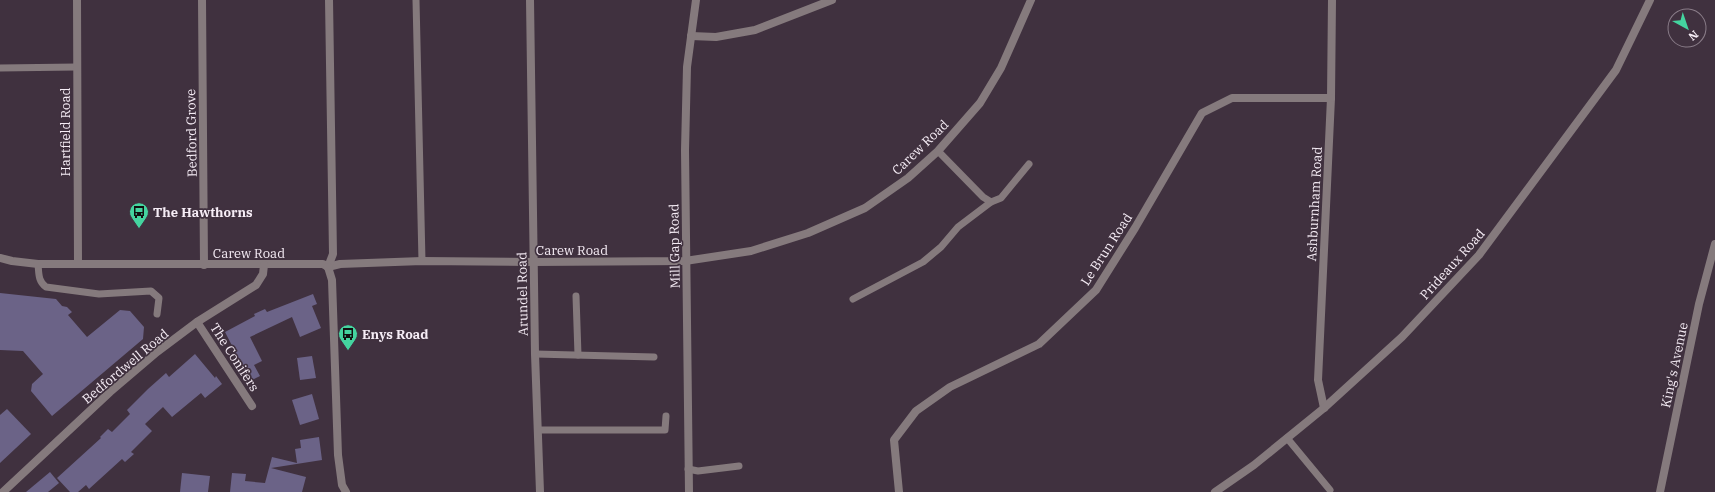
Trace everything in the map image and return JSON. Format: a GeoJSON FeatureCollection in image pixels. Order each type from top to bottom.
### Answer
{"type":"FeatureCollection","features":[{"type":"Feature","properties":{"kind":"street","name":"Hartfield Road"},"geometry":{"type":"LineString","coordinates":[[77,0],[76,67],[78,264]]}},
{"type":"Feature","properties":{"kind":"street","name":"Bedford Grove"},"geometry":{"type":"LineString","coordinates":[[202,0],[204,265]]}},
{"type":"Feature","properties":{"kind":"street"},"geometry":{"type":"LineString","coordinates":[[330,0],[333,254],[328,267],[332,280],[338,455],[342,485],[346,492]]}},
{"type":"Feature","properties":{"kind":"street","name":"Arundel Road"},"geometry":{"type":"LineString","coordinates":[[530,0],[535,354],[539,430],[540,492]]}},
{"type":"Feature","properties":{"kind":"street","name":"Mill Gap Road"},"geometry":{"type":"LineString","coordinates":[[689,492],[687,272],[685,261],[685,150],[687,67],[696,0]]}},
{"type":"Feature","properties":{"kind":"street"},"geometry":{"type":"LineString","coordinates":[[691,36],[716,37],[755,30],[832,0]]}},
{"type":"Feature","properties":{"kind":"street","name":"Carew Road"},"geometry":{"type":"LineString","coordinates":[[0,258],[38,264],[322,264],[328,267],[340,264],[422,261],[685,261],[751,251],[808,234],[865,208],[908,178],[938,151],[980,103],[1001,68],[1032,0]]}},
{"type":"Feature","properties":{"kind":"street","name":"Ashburnham Road"},"geometry":{"type":"LineString","coordinates":[[1324,408],[1318,380],[1330,98],[1332,0]]}},
{"type":"Feature","properties":{"kind":"street","name":"Prideaux Road"},"geometry":{"type":"LineString","coordinates":[[1215,492],[1254,466],[1324,408],[1402,337],[1479,255],[1616,70],[1650,0]]}},
{"type":"Feature","properties":{"kind":"street","name":"Le Brun Road"},"geometry":{"type":"LineString","coordinates":[[899,492],[894,440],[916,411],[950,387],[1039,344],[1096,290],[1135,228],[1202,113],[1232,98],[1330,98]]}},
{"type":"Feature","properties":{"kind":"street","name":"King's Avenue"},"geometry":{"type":"LineString","coordinates":[[1660,492],[1699,304],[1715,244]]}},
{"type":"Feature","properties":{"kind":"street","name":"Bedfordwell Road"},"geometry":{"type":"LineString","coordinates":[[3,492],[110,392],[157,352],[197,322],[256,285],[263,274],[264,265]]}},
{"type":"Feature","properties":{"kind":"street","name":"The Conifers"},"geometry":{"type":"LineString","coordinates":[[197,322],[252,406]]}},
{"type":"Feature","properties":{"kind":"lane"},"geometry":{"type":"LineString","coordinates":[[416,0],[422,261]]}},
{"type":"Feature","properties":{"kind":"lane"},"geometry":{"type":"LineString","coordinates":[[0,68],[76,67]]}},
{"type":"Feature","properties":{"kind":"lane"},"geometry":{"type":"LineString","coordinates":[[938,151],[983,197],[991,202]]}},
{"type":"Feature","properties":{"kind":"lane"},"geometry":{"type":"LineString","coordinates":[[854,299],[923,262],[941,247],[958,228],[975,213],[991,202],[1002,198],[1029,164]]}},
{"type":"Feature","properties":{"kind":"lane"},"geometry":{"type":"LineString","coordinates":[[38,264],[41,283],[46,287],[99,294],[151,290],[158,298],[157,314]]}},
{"type":"Feature","properties":{"kind":"lane"},"geometry":{"type":"LineString","coordinates":[[576,296],[578,355]]}},
{"type":"Feature","properties":{"kind":"lane"},"geometry":{"type":"LineString","coordinates":[[535,354],[654,357]]}},
{"type":"Feature","properties":{"kind":"lane"},"geometry":{"type":"LineString","coordinates":[[539,430],[665,430],[666,416]]}},
{"type":"Feature","properties":{"kind":"lane"},"geometry":{"type":"LineString","coordinates":[[1287,438],[1330,490]]}},
{"type":"Feature","properties":{"kind":"lane"},"geometry":{"type":"LineString","coordinates":[[688,470],[698,471],[739,466]]}},
{"type":"Feature","properties":{"kind":"building"},"geometry":{"type":"Polygon","coordinates":[[[0,293],[56,299],[62,306],[67,307],[72,312],[68,315],[87,337],[120,310],[130,311],[144,327],[143,339],[52,416],[31,391],[32,384],[43,374],[23,351],[0,350],[0,293]]]}},
{"type":"Feature","properties":{"kind":"building"},"geometry":{"type":"Polygon","coordinates":[[[313,294],[317,304],[312,306],[321,328],[300,337],[292,317],[250,337],[262,361],[254,365],[260,376],[250,381],[225,332],[265,309],[267,312],[313,294]]]}},
{"type":"Feature","properties":{"kind":"building"},"geometry":{"type":"Polygon","coordinates":[[[195,354],[222,384],[205,398],[201,393],[172,417],[163,407],[145,424],[152,431],[131,452],[134,454],[125,462],[122,459],[89,489],[86,485],[78,492],[70,492],[57,478],[101,438],[100,437],[108,429],[112,432],[130,414],[127,410],[148,389],[166,373],[169,377],[195,354]]]}},
{"type":"Feature","properties":{"kind":"building"},"geometry":{"type":"Polygon","coordinates":[[[312,356],[316,378],[300,380],[297,358],[312,356]]]}},
{"type":"Feature","properties":{"kind":"building"},"geometry":{"type":"Polygon","coordinates":[[[312,394],[319,419],[300,425],[292,400],[312,394]]]}},
{"type":"Feature","properties":{"kind":"building"},"geometry":{"type":"Polygon","coordinates":[[[7,409],[31,434],[0,463],[0,415],[7,409]]]}},
{"type":"Feature","properties":{"kind":"building"},"geometry":{"type":"Polygon","coordinates":[[[319,437],[322,460],[271,468],[306,477],[302,492],[230,492],[232,473],[246,474],[245,481],[265,483],[272,457],[297,463],[295,449],[301,448],[300,440],[319,437]]]}},
{"type":"Feature","properties":{"kind":"building"},"geometry":{"type":"Polygon","coordinates":[[[50,472],[59,483],[48,492],[26,492],[50,472]]]}},
{"type":"Feature","properties":{"kind":"building"},"geometry":{"type":"Polygon","coordinates":[[[182,473],[210,476],[208,492],[180,492],[182,473]]]}},
{"type":"Feature","properties":{"kind":"place","name":"The Hawthorns"},"geometry":{"type":"Point","coordinates":[139,229]}},
{"type":"Feature","properties":{"kind":"place","name":"Enys Road"},"geometry":{"type":"Point","coordinates":[348,351]}}]}
